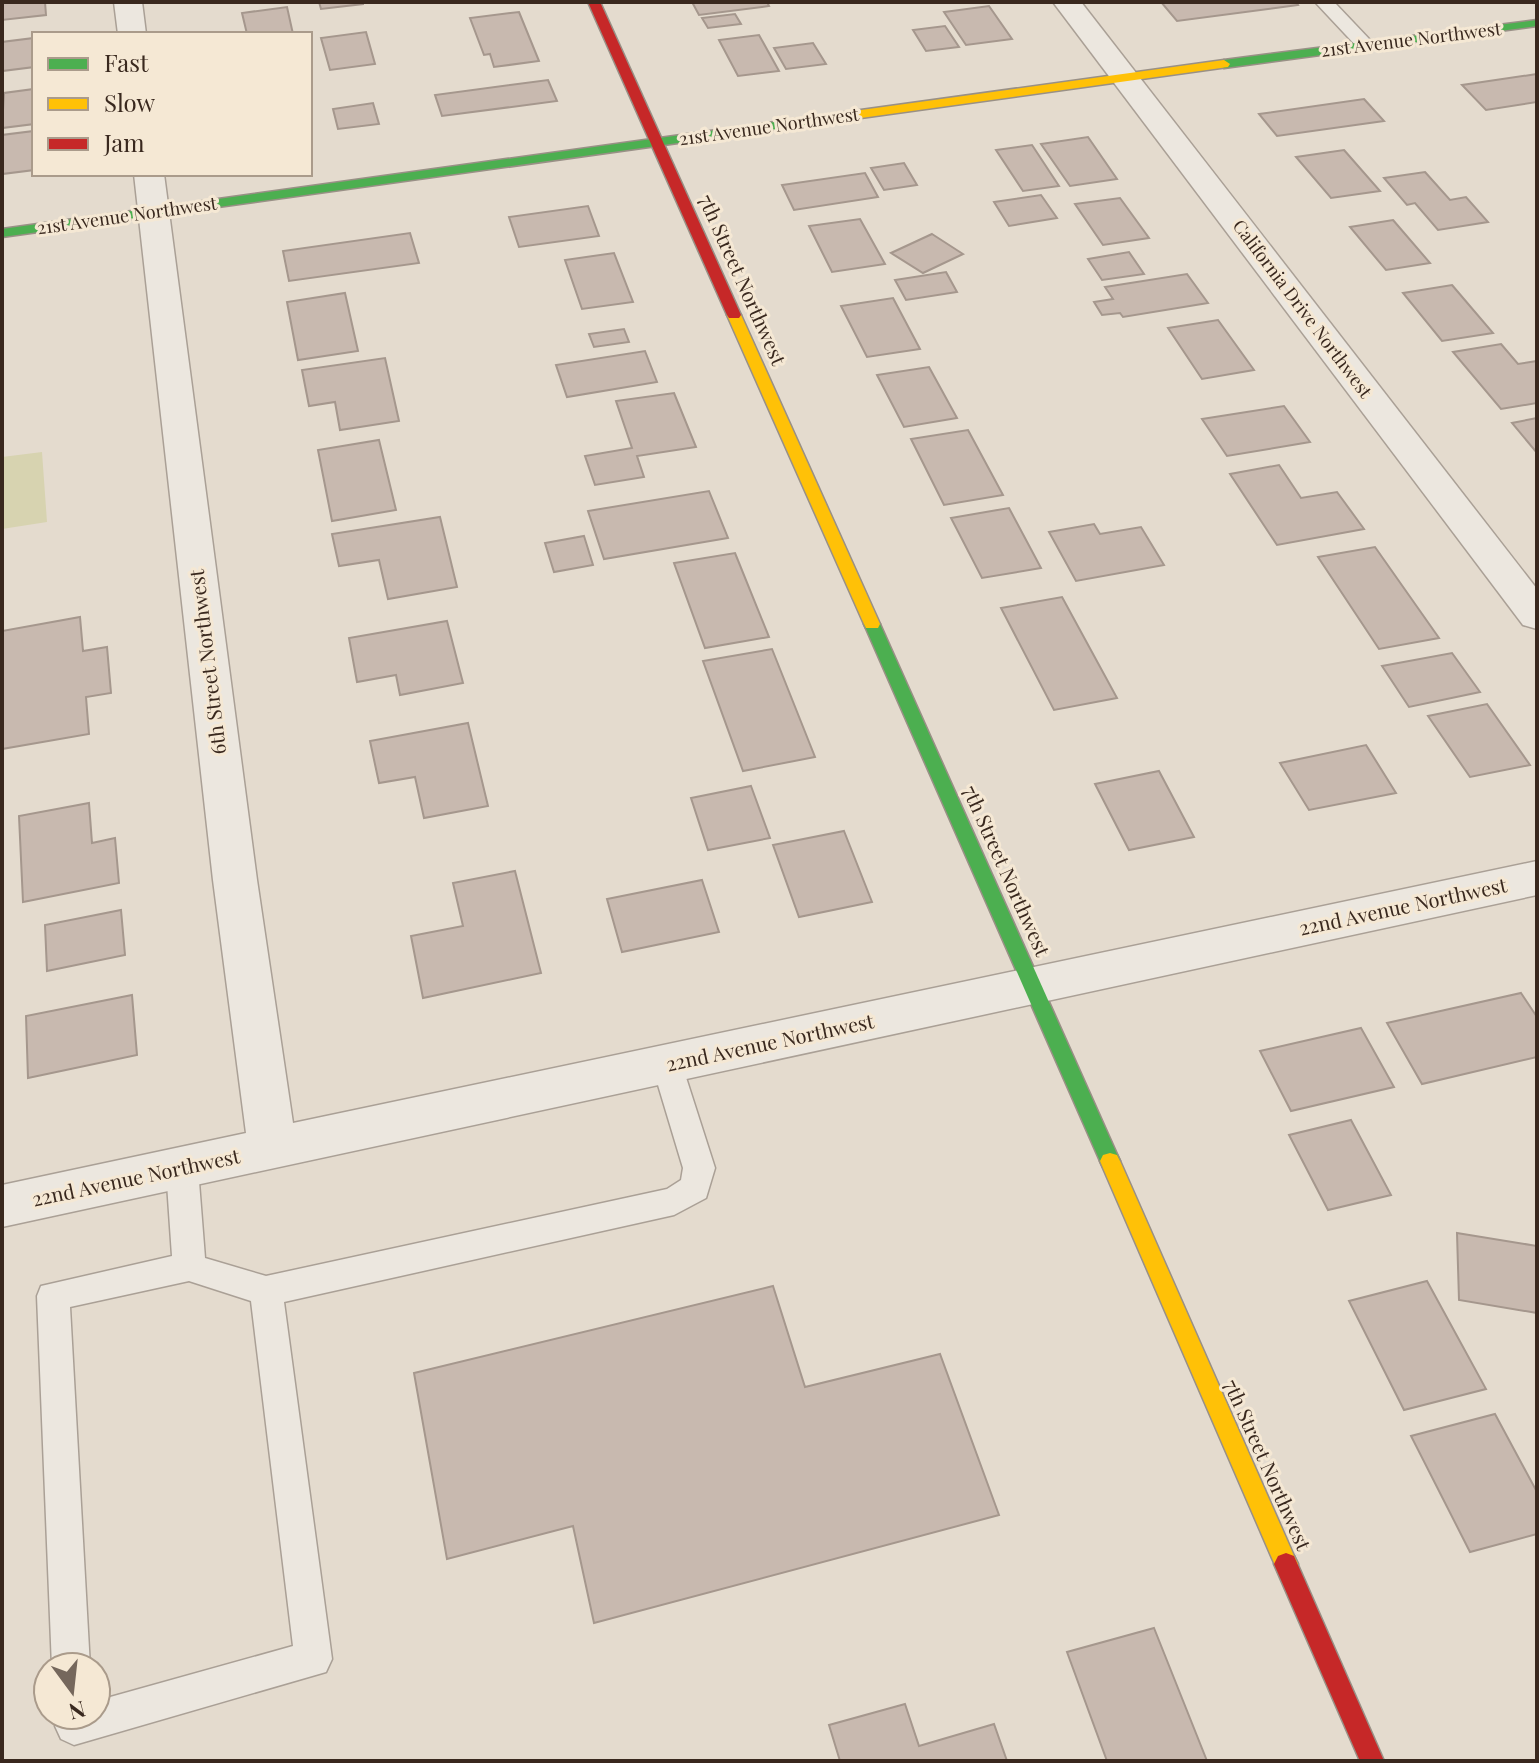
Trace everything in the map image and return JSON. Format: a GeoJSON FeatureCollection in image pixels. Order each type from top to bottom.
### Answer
{"type":"FeatureCollection","features":[{"type":"Feature","properties":{"kind":"street"},"geometry":{"type":"LineString","coordinates":[[128,2],[132,32]]}},
{"type":"Feature","properties":{"kind":"street","name":"7th Street Northwest"},"geometry":{"type":"LineString","coordinates":[[594,2],[1034,986],[1372,1761]]}},
{"type":"Feature","properties":{"kind":"street","name":"California Drive Northwest"},"geometry":{"type":"LineString","coordinates":[[1067,2],[1537,616]]}},
{"type":"Feature","properties":{"kind":"street","name":"21st Avenue Northwest"},"geometry":{"type":"LineString","coordinates":[[2,233],[151,193],[657,142],[1537,23]]}},
{"type":"Feature","properties":{"kind":"street","name":"6th Street Northwest"},"geometry":{"type":"LineString","coordinates":[[151,193],[233,864],[273,1150]]}},
{"type":"Feature","properties":{"kind":"street","name":"22nd Avenue Northwest"},"geometry":{"type":"LineString","coordinates":[[2,1206],[1537,878]]}},
{"type":"Feature","properties":{"kind":"lane"},"geometry":{"type":"LineString","coordinates":[[1324,2],[1366,46]]}},
{"type":"Feature","properties":{"kind":"lane"},"geometry":{"type":"LineString","coordinates":[[70,1651],[53,1296],[189,1267],[266,1291],[674,1201],[695,1188],[699,1168],[667,1065]]}},
{"type":"Feature","properties":{"kind":"lane"},"geometry":{"type":"LineString","coordinates":[[182,1169],[189,1267]]}},
{"type":"Feature","properties":{"kind":"lane"},"geometry":{"type":"LineString","coordinates":[[112,1715],[313,1659],[266,1291]]}},
{"type":"Feature","properties":{"kind":"shaded area"},"geometry":{"type":"Polygon","coordinates":[[[42,452],[47,522],[2,529],[2,457],[42,452]]]}},
{"type":"Feature","properties":{"kind":"building"},"geometry":{"type":"Polygon","coordinates":[[[2,2],[45,2],[46,15],[2,20],[2,2]]]}},
{"type":"Feature","properties":{"kind":"building"},"geometry":{"type":"Polygon","coordinates":[[[319,2],[363,2],[363,4],[321,9],[319,2]]]}},
{"type":"Feature","properties":{"kind":"building"},"geometry":{"type":"Polygon","coordinates":[[[692,2],[767,2],[769,6],[699,15],[692,2]]]}},
{"type":"Feature","properties":{"kind":"building"},"geometry":{"type":"Polygon","coordinates":[[[1161,2],[1296,2],[1298,5],[1177,21],[1161,2]]]}},
{"type":"Feature","properties":{"kind":"building"},"geometry":{"type":"Polygon","coordinates":[[[989,6],[1012,39],[966,45],[944,12],[989,6]]]}},
{"type":"Feature","properties":{"kind":"building"},"geometry":{"type":"Polygon","coordinates":[[[287,7],[293,32],[247,32],[242,13],[287,7]]]}},
{"type":"Feature","properties":{"kind":"building"},"geometry":{"type":"Polygon","coordinates":[[[519,12],[539,61],[494,67],[490,54],[484,55],[470,18],[519,12]]]}},
{"type":"Feature","properties":{"kind":"building"},"geometry":{"type":"Polygon","coordinates":[[[735,14],[741,24],[708,28],[702,18],[735,14]]]}},
{"type":"Feature","properties":{"kind":"building"},"geometry":{"type":"Polygon","coordinates":[[[945,26],[959,47],[926,51],[913,30],[945,26]]]}},
{"type":"Feature","properties":{"kind":"building"},"geometry":{"type":"Polygon","coordinates":[[[366,32],[375,64],[330,70],[321,38],[366,32]]]}},
{"type":"Feature","properties":{"kind":"building"},"geometry":{"type":"Polygon","coordinates":[[[759,35],[779,71],[738,76],[719,40],[759,35]]]}},
{"type":"Feature","properties":{"kind":"building"},"geometry":{"type":"Polygon","coordinates":[[[32,38],[32,67],[2,71],[2,42],[32,38]]]}},
{"type":"Feature","properties":{"kind":"building"},"geometry":{"type":"Polygon","coordinates":[[[813,43],[826,64],[786,69],[774,48],[813,43]]]}},
{"type":"Feature","properties":{"kind":"building"},"geometry":{"type":"Polygon","coordinates":[[[1537,74],[1537,102],[1486,110],[1462,85],[1537,74]]]}},
{"type":"Feature","properties":{"kind":"building"},"geometry":{"type":"Polygon","coordinates":[[[548,80],[557,101],[442,116],[435,95],[548,80]]]}},
{"type":"Feature","properties":{"kind":"building"},"geometry":{"type":"Polygon","coordinates":[[[32,89],[32,124],[2,128],[4,93],[32,89]]]}},
{"type":"Feature","properties":{"kind":"building"},"geometry":{"type":"Polygon","coordinates":[[[1364,99],[1384,121],[1277,136],[1259,114],[1364,99]]]}},
{"type":"Feature","properties":{"kind":"building"},"geometry":{"type":"Polygon","coordinates":[[[373,103],[379,124],[338,129],[333,109],[373,103]]]}},
{"type":"Feature","properties":{"kind":"building"},"geometry":{"type":"Polygon","coordinates":[[[32,131],[32,170],[2,174],[2,135],[32,131]]]}},
{"type":"Feature","properties":{"kind":"building"},"geometry":{"type":"Polygon","coordinates":[[[1088,137],[1117,179],[1070,186],[1041,144],[1088,137]]]}},
{"type":"Feature","properties":{"kind":"building"},"geometry":{"type":"Polygon","coordinates":[[[1032,145],[1059,186],[1023,191],[996,150],[1032,145]]]}},
{"type":"Feature","properties":{"kind":"building"},"geometry":{"type":"Polygon","coordinates":[[[1344,150],[1380,191],[1331,198],[1296,157],[1344,150]]]}},
{"type":"Feature","properties":{"kind":"building"},"geometry":{"type":"Polygon","coordinates":[[[904,163],[917,185],[884,190],[871,168],[904,163]]]}},
{"type":"Feature","properties":{"kind":"building"},"geometry":{"type":"Polygon","coordinates":[[[1425,172],[1450,200],[1466,197],[1488,222],[1438,230],[1415,203],[1407,205],[1384,178],[1425,172]]]}},
{"type":"Feature","properties":{"kind":"building"},"geometry":{"type":"Polygon","coordinates":[[[865,173],[878,197],[794,210],[782,185],[865,173]]]}},
{"type":"Feature","properties":{"kind":"building"},"geometry":{"type":"Polygon","coordinates":[[[1041,195],[1057,218],[1009,226],[994,202],[1041,195]]]}},
{"type":"Feature","properties":{"kind":"building"},"geometry":{"type":"Polygon","coordinates":[[[1120,198],[1149,238],[1103,245],[1075,204],[1120,198]]]}},
{"type":"Feature","properties":{"kind":"building"},"geometry":{"type":"Polygon","coordinates":[[[588,206],[599,236],[519,247],[509,217],[588,206]]]}},
{"type":"Feature","properties":{"kind":"building"},"geometry":{"type":"Polygon","coordinates":[[[860,219],[885,264],[832,272],[809,226],[860,219]]]}},
{"type":"Feature","properties":{"kind":"building"},"geometry":{"type":"Polygon","coordinates":[[[1393,220],[1430,263],[1386,270],[1350,227],[1393,220]]]}},
{"type":"Feature","properties":{"kind":"building"},"geometry":{"type":"Polygon","coordinates":[[[410,233],[419,263],[289,281],[283,251],[410,233]]]}},
{"type":"Feature","properties":{"kind":"building"},"geometry":{"type":"Polygon","coordinates":[[[932,234],[963,254],[923,273],[891,253],[932,234]]]}},
{"type":"Feature","properties":{"kind":"building"},"geometry":{"type":"Polygon","coordinates":[[[1129,252],[1144,274],[1102,280],[1088,259],[1129,252]]]}},
{"type":"Feature","properties":{"kind":"building"},"geometry":{"type":"Polygon","coordinates":[[[614,253],[633,302],[582,309],[565,260],[614,253]]]}},
{"type":"Feature","properties":{"kind":"building"},"geometry":{"type":"Polygon","coordinates":[[[946,272],[957,292],[906,300],[895,280],[946,272]]]}},
{"type":"Feature","properties":{"kind":"building"},"geometry":{"type":"Polygon","coordinates":[[[1187,274],[1208,303],[1123,317],[1120,313],[1102,315],[1094,302],[1113,299],[1105,287],[1187,274]]]}},
{"type":"Feature","properties":{"kind":"building"},"geometry":{"type":"Polygon","coordinates":[[[1452,285],[1493,333],[1442,341],[1403,293],[1452,285]]]}},
{"type":"Feature","properties":{"kind":"building"},"geometry":{"type":"Polygon","coordinates":[[[345,293],[358,351],[298,360],[287,302],[345,293]]]}},
{"type":"Feature","properties":{"kind":"building"},"geometry":{"type":"Polygon","coordinates":[[[893,298],[920,349],[867,357],[841,306],[893,298]]]}},
{"type":"Feature","properties":{"kind":"building"},"geometry":{"type":"Polygon","coordinates":[[[1218,320],[1254,370],[1202,379],[1168,328],[1218,320]]]}},
{"type":"Feature","properties":{"kind":"building"},"geometry":{"type":"Polygon","coordinates":[[[624,329],[629,342],[594,347],[589,334],[624,329]]]}},
{"type":"Feature","properties":{"kind":"building"},"geometry":{"type":"Polygon","coordinates":[[[1501,344],[1518,364],[1537,361],[1537,403],[1501,409],[1453,352],[1501,344]]]}},
{"type":"Feature","properties":{"kind":"building"},"geometry":{"type":"Polygon","coordinates":[[[645,351],[657,382],[567,397],[556,365],[645,351]]]}},
{"type":"Feature","properties":{"kind":"building"},"geometry":{"type":"Polygon","coordinates":[[[385,358],[399,421],[340,430],[335,402],[309,406],[302,370],[385,358]]]}},
{"type":"Feature","properties":{"kind":"building"},"geometry":{"type":"Polygon","coordinates":[[[929,367],[957,418],[904,427],[877,375],[929,367]]]}},
{"type":"Feature","properties":{"kind":"building"},"geometry":{"type":"Polygon","coordinates":[[[674,393],[696,447],[637,456],[644,477],[595,485],[585,456],[632,448],[616,401],[674,393]]]}},
{"type":"Feature","properties":{"kind":"building"},"geometry":{"type":"Polygon","coordinates":[[[1284,406],[1310,442],[1227,456],[1202,419],[1284,406]]]}},
{"type":"Feature","properties":{"kind":"building"},"geometry":{"type":"Polygon","coordinates":[[[1537,418],[1537,453],[1512,423],[1537,418]]]}},
{"type":"Feature","properties":{"kind":"building"},"geometry":{"type":"Polygon","coordinates":[[[968,430],[1003,495],[944,505],[911,439],[968,430]]]}},
{"type":"Feature","properties":{"kind":"building"},"geometry":{"type":"Polygon","coordinates":[[[379,440],[396,510],[332,521],[318,450],[379,440]]]}},
{"type":"Feature","properties":{"kind":"building"},"geometry":{"type":"Polygon","coordinates":[[[1279,465],[1301,498],[1337,492],[1364,529],[1277,545],[1230,474],[1279,465]]]}},
{"type":"Feature","properties":{"kind":"building"},"geometry":{"type":"Polygon","coordinates":[[[709,491],[728,538],[604,559],[588,511],[709,491]]]}},
{"type":"Feature","properties":{"kind":"building"},"geometry":{"type":"Polygon","coordinates":[[[1009,508],[1041,568],[982,578],[951,518],[1009,508]]]}},
{"type":"Feature","properties":{"kind":"building"},"geometry":{"type":"Polygon","coordinates":[[[440,517],[457,587],[388,599],[379,560],[339,566],[332,534],[440,517]]]}},
{"type":"Feature","properties":{"kind":"building"},"geometry":{"type":"Polygon","coordinates":[[[1094,524],[1100,534],[1141,527],[1164,565],[1076,581],[1049,532],[1094,524]]]}},
{"type":"Feature","properties":{"kind":"building"},"geometry":{"type":"Polygon","coordinates":[[[584,536],[593,565],[554,572],[545,543],[584,536]]]}},
{"type":"Feature","properties":{"kind":"building"},"geometry":{"type":"Polygon","coordinates":[[[1375,547],[1439,638],[1379,649],[1318,557],[1375,547]]]}},
{"type":"Feature","properties":{"kind":"building"},"geometry":{"type":"Polygon","coordinates":[[[735,553],[769,637],[705,648],[674,563],[735,553]]]}},
{"type":"Feature","properties":{"kind":"building"},"geometry":{"type":"Polygon","coordinates":[[[1062,597],[1117,698],[1054,710],[1001,608],[1062,597]]]}},
{"type":"Feature","properties":{"kind":"building"},"geometry":{"type":"Polygon","coordinates":[[[80,617],[83,651],[107,647],[111,693],[86,697],[89,734],[2,749],[2,631],[80,617]]]}},
{"type":"Feature","properties":{"kind":"building"},"geometry":{"type":"Polygon","coordinates":[[[447,621],[463,683],[400,695],[396,675],[357,682],[349,638],[447,621]]]}},
{"type":"Feature","properties":{"kind":"building"},"geometry":{"type":"Polygon","coordinates":[[[772,649],[815,757],[743,771],[703,661],[772,649]]]}},
{"type":"Feature","properties":{"kind":"building"},"geometry":{"type":"Polygon","coordinates":[[[1452,653],[1480,692],[1409,707],[1382,666],[1452,653]]]}},
{"type":"Feature","properties":{"kind":"building"},"geometry":{"type":"Polygon","coordinates":[[[1487,704],[1530,765],[1470,777],[1428,716],[1487,704]]]}},
{"type":"Feature","properties":{"kind":"building"},"geometry":{"type":"Polygon","coordinates":[[[468,723],[488,806],[424,818],[415,777],[379,783],[370,741],[468,723]]]}},
{"type":"Feature","properties":{"kind":"building"},"geometry":{"type":"Polygon","coordinates":[[[1366,745],[1396,793],[1309,810],[1280,763],[1366,745]]]}},
{"type":"Feature","properties":{"kind":"building"},"geometry":{"type":"Polygon","coordinates":[[[1159,771],[1194,837],[1129,850],[1095,784],[1159,771]]]}},
{"type":"Feature","properties":{"kind":"building"},"geometry":{"type":"Polygon","coordinates":[[[751,786],[770,838],[708,850],[691,798],[751,786]]]}},
{"type":"Feature","properties":{"kind":"building"},"geometry":{"type":"Polygon","coordinates":[[[89,803],[92,843],[115,838],[119,883],[23,902],[19,816],[89,803]]]}},
{"type":"Feature","properties":{"kind":"building"},"geometry":{"type":"Polygon","coordinates":[[[844,831],[872,902],[799,917],[773,845],[844,831]]]}},
{"type":"Feature","properties":{"kind":"building"},"geometry":{"type":"Polygon","coordinates":[[[515,871],[541,973],[423,998],[411,936],[463,926],[453,883],[515,871]]]}},
{"type":"Feature","properties":{"kind":"building"},"geometry":{"type":"Polygon","coordinates":[[[702,880],[719,932],[622,952],[607,899],[702,880]]]}},
{"type":"Feature","properties":{"kind":"building"},"geometry":{"type":"Polygon","coordinates":[[[121,910],[125,955],[47,971],[45,925],[121,910]]]}},
{"type":"Feature","properties":{"kind":"building"},"geometry":{"type":"Polygon","coordinates":[[[1521,993],[1537,1017],[1537,1057],[1422,1084],[1387,1023],[1521,993]]]}},
{"type":"Feature","properties":{"kind":"building"},"geometry":{"type":"Polygon","coordinates":[[[132,995],[137,1055],[28,1078],[26,1016],[132,995]]]}},
{"type":"Feature","properties":{"kind":"building"},"geometry":{"type":"Polygon","coordinates":[[[1361,1028],[1394,1087],[1291,1111],[1260,1051],[1361,1028]]]}},
{"type":"Feature","properties":{"kind":"building"},"geometry":{"type":"Polygon","coordinates":[[[1351,1120],[1391,1195],[1328,1210],[1289,1135],[1351,1120]]]}},
{"type":"Feature","properties":{"kind":"building"},"geometry":{"type":"Polygon","coordinates":[[[1457,1233],[1537,1246],[1537,1313],[1459,1300],[1457,1233]]]}},
{"type":"Feature","properties":{"kind":"building"},"geometry":{"type":"Polygon","coordinates":[[[1427,1281],[1486,1389],[1404,1410],[1349,1301],[1427,1281]]]}},
{"type":"Feature","properties":{"kind":"building"},"geometry":{"type":"Polygon","coordinates":[[[773,1286],[805,1387],[940,1354],[999,1515],[594,1623],[573,1526],[447,1559],[414,1373],[773,1286]]]}},
{"type":"Feature","properties":{"kind":"building"},"geometry":{"type":"Polygon","coordinates":[[[1495,1414],[1537,1492],[1537,1534],[1470,1552],[1411,1436],[1495,1414]]]}},
{"type":"Feature","properties":{"kind":"building"},"geometry":{"type":"Polygon","coordinates":[[[1154,1628],[1207,1761],[1107,1761],[1067,1652],[1154,1628]]]}},
{"type":"Feature","properties":{"kind":"building"},"geometry":{"type":"Polygon","coordinates":[[[905,1704],[919,1746],[994,1724],[1007,1761],[840,1761],[829,1725],[905,1704]]]}},
{"type":"Feature","properties":{"kind":"traffic: fast"},"geometry":{"type":"LineString","coordinates":[[1224,64],[1537,23]]}},
{"type":"Feature","properties":{"kind":"traffic: fast"},"geometry":{"type":"LineString","coordinates":[[2,233],[832,118]]}},
{"type":"Feature","properties":{"kind":"traffic: fast"},"geometry":{"type":"LineString","coordinates":[[872,624],[1110,1161]]}},
{"type":"Feature","properties":{"kind":"traffic: slow"},"geometry":{"type":"LineString","coordinates":[[832,118],[1224,64]]}},
{"type":"Feature","properties":{"kind":"traffic: slow"},"geometry":{"type":"LineString","coordinates":[[734,315],[872,624]]}},
{"type":"Feature","properties":{"kind":"traffic: slow"},"geometry":{"type":"LineString","coordinates":[[1110,1161],[1286,1564]]}},
{"type":"Feature","properties":{"kind":"traffic: jam"},"geometry":{"type":"LineString","coordinates":[[594,2],[734,315]]}},
{"type":"Feature","properties":{"kind":"traffic: jam"},"geometry":{"type":"LineString","coordinates":[[1286,1564],[1372,1761]]}}]}
